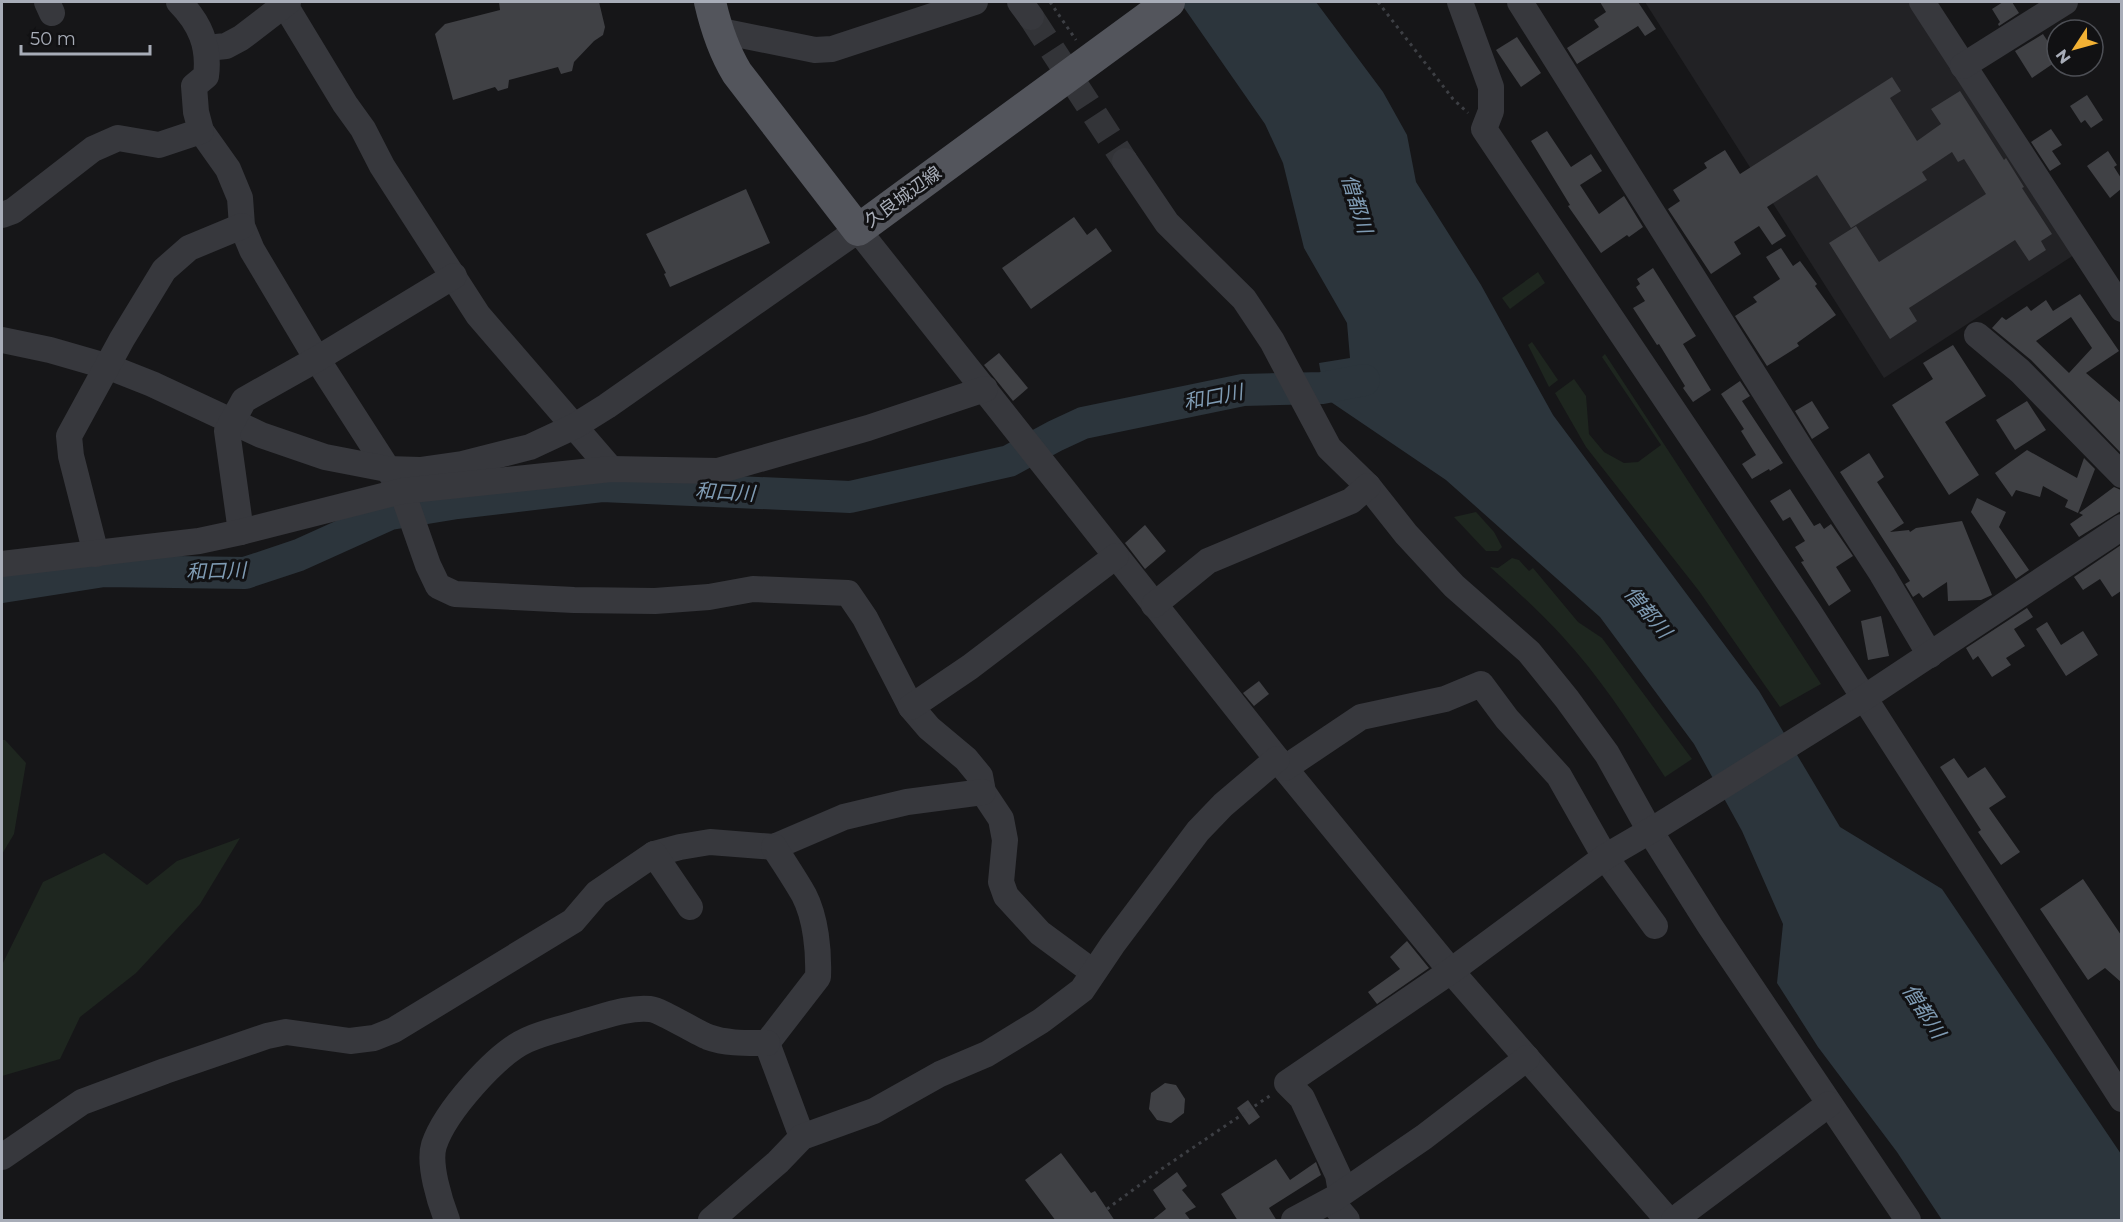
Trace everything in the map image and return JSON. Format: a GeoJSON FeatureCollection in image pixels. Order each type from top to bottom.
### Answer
{"type":"FeatureCollection","features":[{"type":"Feature","properties":{"kind":"main road","name":"久良城辺線"},"geometry":{"type":"LineString","coordinates":[[713,16],[727,56],[737,74],[858,230],[1169,2]]}},
{"type":"Feature","properties":{"kind":"street"},"geometry":{"type":"LineString","coordinates":[[179,2],[199,27],[207,48],[206,76],[194,86],[196,112],[201,131],[228,169],[240,198],[242,226],[252,250],[317,359],[387,469],[407,506],[438,586],[454,594],[574,600],[655,601],[709,597],[753,589],[848,593],[865,618],[911,707],[929,728],[966,759],[980,776],[983,792],[1001,819],[1005,840],[1001,882],[1006,896],[1040,933],[1093,972]]}},
{"type":"Feature","properties":{"kind":"street"},"geometry":{"type":"LineString","coordinates":[[713,16],[814,50],[832,48],[975,2]]}},
{"type":"Feature","properties":{"kind":"street"},"geometry":{"type":"LineString","coordinates":[[1460,2],[1491,87],[1491,111],[1484,129],[1809,612],[1859,701],[2120,1094]]}},
{"type":"Feature","properties":{"kind":"street"},"geometry":{"type":"LineString","coordinates":[[1520,2],[1802,451],[1882,574],[1930,655]]}},
{"type":"Feature","properties":{"kind":"street"},"geometry":{"type":"LineString","coordinates":[[1922,2],[2121,309]]}},
{"type":"Feature","properties":{"kind":"street"},"geometry":{"type":"LineString","coordinates":[[1962,66],[2065,2]]}},
{"type":"Feature","properties":{"kind":"street"},"geometry":{"type":"LineString","coordinates":[[207,48],[225,46],[241,38],[286,3],[345,104],[363,129],[382,166],[478,315],[611,469]]}},
{"type":"Feature","properties":{"kind":"street"},"geometry":{"type":"LineString","coordinates":[[2,215],[12,211],[93,149],[118,138],[159,145],[201,131]]}},
{"type":"Feature","properties":{"kind":"street"},"geometry":{"type":"LineString","coordinates":[[1125,161],[1167,223],[1244,299],[1272,341],[1329,448],[1368,486],[1406,534],[1454,586],[1536,660],[1567,699],[1607,754],[1655,828],[1710,926],[1908,1221]]}},
{"type":"Feature","properties":{"kind":"street"},"geometry":{"type":"LineString","coordinates":[[96,554],[71,456],[69,436],[109,367],[122,339],[164,270],[189,248],[242,226]]}},
{"type":"Feature","properties":{"kind":"street"},"geometry":{"type":"LineString","coordinates":[[2,340],[50,350],[109,367],[152,384],[261,435],[325,457],[387,469],[420,470],[462,464],[530,447],[575,426],[636,386],[858,230],[1281,764],[1451,971],[1668,1221]]}},
{"type":"Feature","properties":{"kind":"street"},"geometry":{"type":"LineString","coordinates":[[241,532],[227,431],[244,400],[317,359],[454,276]]}},
{"type":"Feature","properties":{"kind":"street"},"geometry":{"type":"LineString","coordinates":[[1977,335],[2020,371],[2121,475]]}},
{"type":"Feature","properties":{"kind":"street"},"geometry":{"type":"LineString","coordinates":[[2,564],[199,541],[611,469],[718,471],[868,429],[985,389]]}},
{"type":"Feature","properties":{"kind":"street"},"geometry":{"type":"LineString","coordinates":[[1154,605],[1208,561],[1351,501],[1368,486]]}},
{"type":"Feature","properties":{"kind":"street"},"geometry":{"type":"LineString","coordinates":[[1347,1221],[1336,1207],[1338,1175],[1302,1098],[1287,1083],[1451,971],[1605,857],[1859,701],[2121,527]]}},
{"type":"Feature","properties":{"kind":"street"},"geometry":{"type":"LineString","coordinates":[[911,707],[970,667],[1116,556]]}},
{"type":"Feature","properties":{"kind":"street"},"geometry":{"type":"LineString","coordinates":[[711,1221],[778,1162],[802,1137],[874,1110],[940,1074],[987,1054],[1041,1021],[1082,990],[1113,944],[1198,831],[1223,805],[1281,764],[1360,717],[1445,699],[1481,684],[1508,719],[1559,776],[1605,857],[1655,926]]}},
{"type":"Feature","properties":{"kind":"street"},"geometry":{"type":"LineString","coordinates":[[2,1157],[82,1102],[267,1036],[286,1032],[350,1041],[374,1038],[394,1030],[573,921],[597,893],[654,854],[680,847],[710,843],[774,847],[844,817],[907,802],[983,792]]}},
{"type":"Feature","properties":{"kind":"street"},"geometry":{"type":"LineString","coordinates":[[767,1043],[818,977],[819,964],[812,920],[805,897],[774,847]]}},
{"type":"Feature","properties":{"kind":"street"},"geometry":{"type":"LineString","coordinates":[[654,854],[690,907]]}},
{"type":"Feature","properties":{"kind":"street"},"geometry":{"type":"LineString","coordinates":[[447,1221],[433,1165],[434,1146],[448,1116],[498,1059],[526,1040],[616,1012],[652,1009],[710,1037],[730,1042],[767,1043]]}},
{"type":"Feature","properties":{"kind":"street"},"geometry":{"type":"LineString","coordinates":[[767,1043],[802,1137]]}},
{"type":"Feature","properties":{"kind":"street"},"geometry":{"type":"LineString","coordinates":[[1294,1221],[1338,1195],[1424,1137],[1527,1058]]}},
{"type":"Feature","properties":{"kind":"street"},"geometry":{"type":"LineString","coordinates":[[1674,1221],[1829,1104]]}},
{"type":"Feature","properties":{"kind":"path"},"geometry":{"type":"LineString","coordinates":[[1378,2],[1453,99],[1484,129]]}},
{"type":"Feature","properties":{"kind":"path"},"geometry":{"type":"LineString","coordinates":[[1033,7],[1090,60]]}},
{"type":"Feature","properties":{"kind":"path"},"geometry":{"type":"LineString","coordinates":[[1107,1209],[1160,1170],[1272,1095]]}},
{"type":"Feature","properties":{"kind":"shaded area"},"geometry":{"type":"Polygon","coordinates":[[[1645,2],[1919,2],[2077,253],[1884,378],[1645,2]]]}},
{"type":"Feature","properties":{"kind":"shaded area"},"geometry":{"type":"Polygon","coordinates":[[[1538,272],[1545,283],[1510,309],[1502,298],[1538,272]]]}},
{"type":"Feature","properties":{"kind":"shaded area"},"geometry":{"type":"Polygon","coordinates":[[[1532,342],[1558,380],[1549,387],[1528,345],[1532,342]]]}},
{"type":"Feature","properties":{"kind":"shaded area"},"geometry":{"type":"Polygon","coordinates":[[[1605,354],[1821,684],[1780,707],[1699,591],[1586,447],[1555,393],[1574,379],[1586,396],[1589,434],[1604,452],[1624,463],[1638,462],[1661,445],[1602,357],[1605,354]]]}},
{"type":"Feature","properties":{"kind":"shaded area"},"geometry":{"type":"Polygon","coordinates":[[[1476,512],[1494,532],[1502,547],[1498,551],[1486,551],[1454,517],[1476,512]]]}},
{"type":"Feature","properties":{"kind":"shaded area"},"geometry":{"type":"Polygon","coordinates":[[[1512,558],[1519,560],[1529,571],[1533,568],[1578,622],[1602,638],[1692,759],[1665,777],[1617,705],[1577,653],[1490,567],[1498,568],[1512,558]]]}},
{"type":"Feature","properties":{"kind":"shaded area"},"geometry":{"type":"Polygon","coordinates":[[[2,740],[5,740],[26,763],[14,834],[2,854],[2,740]]]}},
{"type":"Feature","properties":{"kind":"shaded area"},"geometry":{"type":"Polygon","coordinates":[[[240,838],[200,904],[136,973],[80,1017],[60,1059],[2,1076],[2,965],[43,882],[104,853],[147,885],[177,861],[240,838]]]}},
{"type":"Feature","properties":{"kind":"water","name":"僧都川"},"geometry":{"type":"Polygon","coordinates":[[[1180,2],[1316,2],[1383,92],[1407,135],[1416,182],[1481,285],[1553,415],[1759,691],[1840,827],[1942,889],[2121,1154],[2121,1220],[1942,1220],[1897,1152],[1818,1047],[1777,983],[1783,924],[1742,831],[1694,744],[1600,617],[1446,480],[1325,398],[1319,363],[1350,358],[1347,323],[1304,248],[1283,163],[1265,124],[1180,2]]]}},
{"type":"Feature","properties":{"kind":"building"},"geometry":{"type":"Polygon","coordinates":[[[499,2],[599,2],[605,27],[603,35],[574,62],[572,71],[561,74],[558,67],[509,80],[508,88],[498,91],[495,87],[453,100],[435,34],[445,24],[500,10],[499,2]]]}},
{"type":"Feature","properties":{"kind":"building"},"geometry":{"type":"Polygon","coordinates":[[[1600,2],[1638,2],[1656,29],[1645,36],[1638,26],[1577,64],[1567,48],[1599,27],[1594,20],[1606,12],[1600,2]]]}},
{"type":"Feature","properties":{"kind":"building"},"geometry":{"type":"Polygon","coordinates":[[[2003,2],[2012,2],[2019,13],[1999,26],[2000,22],[1992,9],[2003,2]]]}},
{"type":"Feature","properties":{"kind":"building"},"geometry":{"type":"Polygon","coordinates":[[[2043,34],[2045,37],[2045,69],[2032,78],[2015,51],[2043,34]]]}},
{"type":"Feature","properties":{"kind":"building"},"geometry":{"type":"Polygon","coordinates":[[[1517,37],[1541,73],[1521,87],[1496,50],[1517,37]]]}},
{"type":"Feature","properties":{"kind":"building"},"geometry":{"type":"Polygon","coordinates":[[[1892,77],[1901,91],[1890,98],[1917,141],[1941,124],[1931,109],[1960,91],[2004,160],[2006,158],[2024,187],[2022,188],[2052,234],[2041,241],[2046,250],[2029,261],[2015,240],[1909,308],[1917,321],[1890,339],[1829,243],[1856,226],[1879,262],[1986,194],[1964,159],[1958,162],[1952,152],[1922,172],[1927,180],[1851,228],[1817,175],[1767,207],[1786,236],[1772,245],[1759,226],[1734,242],[1741,254],[1711,274],[1668,209],[1680,201],[1673,190],[1707,168],[1704,163],[1725,150],[1740,174],[1892,77]]]}},
{"type":"Feature","properties":{"kind":"building"},"geometry":{"type":"Polygon","coordinates":[[[2087,95],[2103,120],[2091,128],[2085,120],[2081,123],[2070,106],[2087,95]]]}},
{"type":"Feature","properties":{"kind":"building"},"geometry":{"type":"Polygon","coordinates":[[[2051,129],[2062,145],[2052,151],[2061,164],[2050,171],[2031,142],[2051,129]]]}},
{"type":"Feature","properties":{"kind":"building"},"geometry":{"type":"Polygon","coordinates":[[[1547,131],[1571,167],[1591,154],[1602,171],[1580,185],[1599,214],[1624,196],[1643,227],[1601,253],[1568,206],[1570,205],[1531,141],[1547,131]]]}},
{"type":"Feature","properties":{"kind":"building"},"geometry":{"type":"Polygon","coordinates":[[[2108,151],[2117,165],[2114,167],[2121,178],[2121,189],[2110,198],[2087,166],[2108,151]]]}},
{"type":"Feature","properties":{"kind":"building"},"geometry":{"type":"Polygon","coordinates":[[[746,189],[770,243],[670,287],[664,274],[666,273],[646,234],[746,189]]]}},
{"type":"Feature","properties":{"kind":"building"},"geometry":{"type":"Polygon","coordinates":[[[1074,217],[1087,235],[1096,228],[1112,251],[1031,309],[1002,268],[1074,217]]]}},
{"type":"Feature","properties":{"kind":"building"},"geometry":{"type":"Polygon","coordinates":[[[1781,248],[1793,266],[1800,261],[1836,315],[1797,343],[1799,346],[1767,366],[1735,316],[1757,302],[1753,297],[1780,279],[1766,257],[1781,248]]]}},
{"type":"Feature","properties":{"kind":"building"},"geometry":{"type":"Polygon","coordinates":[[[1653,268],[1696,336],[1683,344],[1711,390],[1693,402],[1659,344],[1657,345],[1633,308],[1645,301],[1636,287],[1640,284],[1637,279],[1653,268]]]}},
{"type":"Feature","properties":{"kind":"building"},"geometry":{"type":"Polygon","coordinates":[[[2080,294],[2119,351],[2086,373],[2121,403],[2121,453],[2031,360],[1992,328],[2002,317],[2006,320],[2027,306],[2031,311],[2046,300],[2053,311],[2080,294]],[[2071,317],[2036,341],[2069,373],[2092,348],[2071,317]]]}},
{"type":"Feature","properties":{"kind":"building"},"geometry":{"type":"Polygon","coordinates":[[[1953,345],[1986,396],[1945,422],[1979,475],[1949,495],[1892,405],[1933,379],[1923,363],[1953,345]]]}},
{"type":"Feature","properties":{"kind":"building"},"geometry":{"type":"Polygon","coordinates":[[[999,353],[1028,388],[1013,401],[984,365],[999,353]]]}},
{"type":"Feature","properties":{"kind":"building"},"geometry":{"type":"Polygon","coordinates":[[[1740,381],[1750,396],[1742,401],[1783,463],[1752,479],[1742,464],[1756,455],[1741,431],[1744,429],[1721,394],[1740,381]]]}},
{"type":"Feature","properties":{"kind":"building"},"geometry":{"type":"Polygon","coordinates":[[[1812,401],[1829,428],[1812,439],[1795,411],[1812,401]]]}},
{"type":"Feature","properties":{"kind":"building"},"geometry":{"type":"Polygon","coordinates":[[[2027,401],[2046,430],[2015,450],[1996,420],[2027,401]]]}},
{"type":"Feature","properties":{"kind":"building"},"geometry":{"type":"Polygon","coordinates":[[[2027,450],[2077,478],[2084,458],[2095,469],[2078,513],[2065,507],[2068,500],[2043,486],[2040,497],[2016,490],[2012,497],[1995,473],[2027,450]]]}},
{"type":"Feature","properties":{"kind":"building"},"geometry":{"type":"Polygon","coordinates":[[[1869,453],[1884,477],[1877,482],[1904,523],[1890,532],[1909,530],[1910,532],[1916,528],[1962,521],[1992,595],[1981,600],[1948,601],[1947,582],[1923,598],[1919,593],[1913,597],[1905,584],[1910,581],[1840,472],[1869,453]]]}},
{"type":"Feature","properties":{"kind":"building"},"geometry":{"type":"Polygon","coordinates":[[[2114,487],[2121,490],[2121,511],[2079,537],[2070,524],[2083,515],[2079,513],[2114,487]]]}},
{"type":"Feature","properties":{"kind":"building"},"geometry":{"type":"Polygon","coordinates":[[[1790,489],[1814,526],[1820,523],[1824,529],[1831,524],[1853,556],[1836,567],[1851,591],[1829,606],[1801,562],[1804,561],[1795,547],[1805,541],[1790,517],[1783,521],[1770,501],[1790,489]]]}},
{"type":"Feature","properties":{"kind":"building"},"geometry":{"type":"Polygon","coordinates":[[[1977,498],[2006,512],[1999,527],[2029,570],[2016,579],[1971,512],[1977,498]]]}},
{"type":"Feature","properties":{"kind":"building"},"geometry":{"type":"Polygon","coordinates":[[[1145,525],[1166,551],[1145,569],[1125,543],[1145,525]]]}},
{"type":"Feature","properties":{"kind":"building"},"geometry":{"type":"Polygon","coordinates":[[[2121,545],[2121,591],[2112,597],[2100,579],[2083,590],[2074,577],[2121,545]]]}},
{"type":"Feature","properties":{"kind":"building"},"geometry":{"type":"Polygon","coordinates":[[[2027,608],[2033,617],[2014,629],[2025,646],[2006,658],[2011,665],[1992,677],[1978,656],[1973,660],[1966,648],[2027,608]]]}},
{"type":"Feature","properties":{"kind":"building"},"geometry":{"type":"Polygon","coordinates":[[[1881,616],[1889,656],[1868,660],[1861,621],[1881,616]]]}},
{"type":"Feature","properties":{"kind":"building"},"geometry":{"type":"Polygon","coordinates":[[[2047,622],[2061,645],[2083,631],[2098,655],[2066,676],[2036,629],[2047,622]]]}},
{"type":"Feature","properties":{"kind":"building"},"geometry":{"type":"Polygon","coordinates":[[[1259,681],[1269,694],[1254,706],[1243,693],[1259,681]]]}},
{"type":"Feature","properties":{"kind":"building"},"geometry":{"type":"Polygon","coordinates":[[[1954,758],[1968,778],[1985,767],[2006,797],[1989,808],[2020,852],[2001,865],[1978,832],[1981,830],[1940,767],[1954,758]]]}},
{"type":"Feature","properties":{"kind":"building"},"geometry":{"type":"Polygon","coordinates":[[[2083,879],[2121,935],[2121,982],[2105,968],[2088,980],[2040,909],[2083,879]]]}},
{"type":"Feature","properties":{"kind":"building"},"geometry":{"type":"Polygon","coordinates":[[[1407,941],[1429,968],[1377,1004],[1368,992],[1400,969],[1390,957],[1407,941]]]}},
{"type":"Feature","properties":{"kind":"building"},"geometry":{"type":"Polygon","coordinates":[[[1165,1083],[1176,1085],[1185,1099],[1184,1113],[1171,1123],[1157,1120],[1149,1109],[1151,1093],[1165,1083]]]}},
{"type":"Feature","properties":{"kind":"building"},"geometry":{"type":"Polygon","coordinates":[[[1248,1100],[1260,1117],[1249,1125],[1237,1108],[1248,1100]]]}},
{"type":"Feature","properties":{"kind":"building"},"geometry":{"type":"Polygon","coordinates":[[[1061,1153],[1091,1193],[1095,1191],[1115,1221],[1056,1221],[1025,1180],[1061,1153]]]}},
{"type":"Feature","properties":{"kind":"building"},"geometry":{"type":"Polygon","coordinates":[[[1276,1159],[1290,1180],[1316,1162],[1321,1175],[1269,1208],[1277,1221],[1238,1221],[1221,1194],[1276,1159]]]}},
{"type":"Feature","properties":{"kind":"building"},"geometry":{"type":"Polygon","coordinates":[[[1177,1172],[1187,1186],[1182,1190],[1196,1207],[1185,1213],[1191,1221],[1151,1221],[1166,1209],[1153,1190],[1177,1172]]]}},
{"type":"Feature","properties":{"kind":"waterway","name":"和口川"},"geometry":{"type":"LineString","coordinates":[[2,587],[104,571],[245,573],[299,555],[390,514],[457,503],[602,486],[850,497],[1009,461],[1083,423],[1243,390],[1322,388],[1364,380]]}},
{"type":"Feature","properties":{"kind":"tunnel"},"geometry":{"type":"LineString","coordinates":[[1031,17],[1125,161]]}}]}
